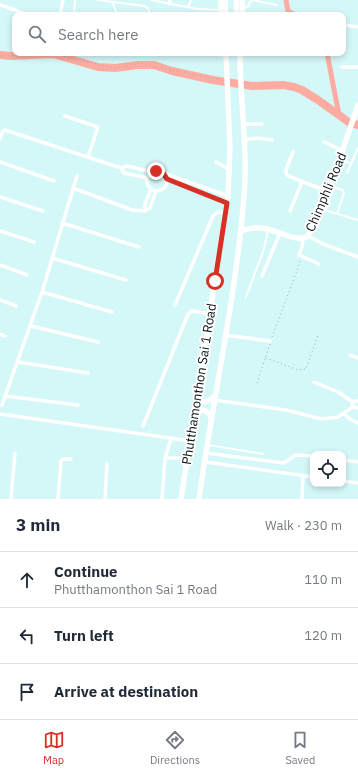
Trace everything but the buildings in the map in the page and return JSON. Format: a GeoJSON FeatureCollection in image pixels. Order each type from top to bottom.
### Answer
{"type":"FeatureCollection","features":[{"type":"Feature","properties":{"kind":"main road"},"geometry":{"type":"LineString","coordinates":[[221,0],[221,12]]}},
{"type":"Feature","properties":{"kind":"main road"},"geometry":{"type":"LineString","coordinates":[[236,0],[237,12]]}},
{"type":"Feature","properties":{"kind":"main road"},"geometry":{"type":"LineString","coordinates":[[242,0],[243,12]]}},
{"type":"Feature","properties":{"kind":"main road"},"geometry":{"type":"LineString","coordinates":[[225,2],[226,12]]}},
{"type":"Feature","properties":{"kind":"main road","name":"Phutthamonthon Sai 1 Road"},"geometry":{"type":"LineString","coordinates":[[181,499],[228,196],[230,170],[226,56]]}},
{"type":"Feature","properties":{"kind":"main road","name":"Phutthamonthon Sai 1 Road"},"geometry":{"type":"LineString","coordinates":[[199,499],[241,231],[244,194],[244,124],[240,56]]}},
{"type":"Feature","properties":{"kind":"main road","name":"Chimphli Road"},"geometry":{"type":"LineString","coordinates":[[241,231],[260,228],[280,232],[297,239],[306,238],[320,209],[343,151],[358,106]]}},
{"type":"Feature","properties":{"kind":"main road"},"geometry":{"type":"LineString","coordinates":[[197,395],[200,401],[205,402],[215,398]]}},
{"type":"Feature","properties":{"kind":"main road"},"geometry":{"type":"LineString","coordinates":[[194,415],[199,411],[204,410],[209,413],[211,418]]}},
{"type":"Feature","properties":{"kind":"street"},"geometry":{"type":"LineString","coordinates":[[61,12],[63,0]]}},
{"type":"Feature","properties":{"kind":"street"},"geometry":{"type":"LineString","coordinates":[[0,5],[20,12]]}},
{"type":"Feature","properties":{"kind":"street"},"geometry":{"type":"LineString","coordinates":[[346,25],[358,27]]}},
{"type":"Feature","properties":{"kind":"street"},"geometry":{"type":"LineString","coordinates":[[342,68],[358,67]]}},
{"type":"Feature","properties":{"kind":"street"},"geometry":{"type":"LineString","coordinates":[[65,116],[98,127],[88,157]]}},
{"type":"Feature","properties":{"kind":"street"},"geometry":{"type":"LineString","coordinates":[[244,124],[262,124]]}},
{"type":"Feature","properties":{"kind":"street"},"geometry":{"type":"LineString","coordinates":[[0,139],[3,131],[5,130],[121,168],[127,166],[153,172],[158,171],[228,196]]}},
{"type":"Feature","properties":{"kind":"street"},"geometry":{"type":"LineString","coordinates":[[244,140],[258,138],[272,140]]}},
{"type":"Feature","properties":{"kind":"street"},"geometry":{"type":"LineString","coordinates":[[324,142],[343,151]]}},
{"type":"Feature","properties":{"kind":"street"},"geometry":{"type":"LineString","coordinates":[[293,152],[286,173],[302,182],[327,191]]}},
{"type":"Feature","properties":{"kind":"street"},"geometry":{"type":"LineString","coordinates":[[0,162],[54,180]]}},
{"type":"Feature","properties":{"kind":"street"},"geometry":{"type":"LineString","coordinates":[[216,162],[230,170]]}},
{"type":"Feature","properties":{"kind":"street"},"geometry":{"type":"LineString","coordinates":[[121,168],[124,173],[147,178]]}},
{"type":"Feature","properties":{"kind":"street"},"geometry":{"type":"LineString","coordinates":[[153,172],[147,178],[147,184],[151,190],[156,191],[164,189],[167,179]]}},
{"type":"Feature","properties":{"kind":"street"},"geometry":{"type":"LineString","coordinates":[[163,173],[167,179],[227,203]]}},
{"type":"Feature","properties":{"kind":"street"},"geometry":{"type":"LineString","coordinates":[[2,405],[31,326],[77,176]]}},
{"type":"Feature","properties":{"kind":"street"},"geometry":{"type":"LineString","coordinates":[[290,211],[302,182]]}},
{"type":"Feature","properties":{"kind":"street"},"geometry":{"type":"LineString","coordinates":[[73,188],[132,210],[145,211],[150,208],[156,191]]}},
{"type":"Feature","properties":{"kind":"street"},"geometry":{"type":"LineString","coordinates":[[145,211],[145,204],[151,190]]}},
{"type":"Feature","properties":{"kind":"street"},"geometry":{"type":"LineString","coordinates":[[0,197],[43,211]]}},
{"type":"Feature","properties":{"kind":"street"},"geometry":{"type":"LineString","coordinates":[[175,305],[213,216],[218,212],[226,213]]}},
{"type":"Feature","properties":{"kind":"street"},"geometry":{"type":"LineString","coordinates":[[62,223],[139,248]]}},
{"type":"Feature","properties":{"kind":"street"},"geometry":{"type":"LineString","coordinates":[[0,231],[34,242]]}},
{"type":"Feature","properties":{"kind":"street"},"geometry":{"type":"LineString","coordinates":[[262,276],[280,232]]}},
{"type":"Feature","properties":{"kind":"street"},"geometry":{"type":"LineString","coordinates":[[319,264],[299,255],[306,238],[358,257]]}},
{"type":"Feature","properties":{"kind":"street"},"geometry":{"type":"LineString","coordinates":[[52,258],[126,280]]}},
{"type":"Feature","properties":{"kind":"street"},"geometry":{"type":"LineString","coordinates":[[0,265],[27,275]]}},
{"type":"Feature","properties":{"kind":"street"},"geometry":{"type":"LineString","coordinates":[[42,292],[112,312]]}},
{"type":"Feature","properties":{"kind":"street"},"geometry":{"type":"LineString","coordinates":[[0,300],[16,306]]}},
{"type":"Feature","properties":{"kind":"street"},"geometry":{"type":"LineString","coordinates":[[143,426],[188,314],[192,311],[210,314]]}},
{"type":"Feature","properties":{"kind":"street"},"geometry":{"type":"LineString","coordinates":[[31,326],[98,342]]}},
{"type":"Feature","properties":{"kind":"street"},"geometry":{"type":"LineString","coordinates":[[0,334],[6,336]]}},
{"type":"Feature","properties":{"kind":"street"},"geometry":{"type":"LineString","coordinates":[[225,335],[270,341]]}},
{"type":"Feature","properties":{"kind":"street"},"geometry":{"type":"LineString","coordinates":[[350,355],[358,358]]}},
{"type":"Feature","properties":{"kind":"street"},"geometry":{"type":"LineString","coordinates":[[18,362],[88,373]]}},
{"type":"Feature","properties":{"kind":"street"},"geometry":{"type":"LineString","coordinates":[[314,382],[338,392],[353,402],[358,401]]}},
{"type":"Feature","properties":{"kind":"street"},"geometry":{"type":"LineString","coordinates":[[5,396],[78,404]]}},
{"type":"Feature","properties":{"kind":"street"},"geometry":{"type":"LineString","coordinates":[[215,398],[286,410],[322,419],[330,419],[344,414],[353,407],[358,408]]}},
{"type":"Feature","properties":{"kind":"street"},"geometry":{"type":"LineString","coordinates":[[353,402],[353,407]]}},
{"type":"Feature","properties":{"kind":"street"},"geometry":{"type":"LineString","coordinates":[[0,414],[191,441]]}},
{"type":"Feature","properties":{"kind":"street"},"geometry":{"type":"LineString","coordinates":[[344,414],[358,423]]}},
{"type":"Feature","properties":{"kind":"street"},"geometry":{"type":"LineString","coordinates":[[162,499],[165,458],[171,439]]}},
{"type":"Feature","properties":{"kind":"street"},"geometry":{"type":"LineString","coordinates":[[11,499],[15,453]]}},
{"type":"Feature","properties":{"kind":"street"},"geometry":{"type":"LineString","coordinates":[[206,453],[284,463],[296,454],[310,456]]}},
{"type":"Feature","properties":{"kind":"street"},"geometry":{"type":"LineString","coordinates":[[165,458],[188,458]]}},
{"type":"Feature","properties":{"kind":"street"},"geometry":{"type":"LineString","coordinates":[[58,499],[61,461],[64,459],[71,459]]}},
{"type":"Feature","properties":{"kind":"street"},"geometry":{"type":"LineString","coordinates":[[346,460],[358,462]]}},
{"type":"Feature","properties":{"kind":"street"},"geometry":{"type":"LineString","coordinates":[[205,462],[310,477]]}},
{"type":"Feature","properties":{"kind":"street"},"geometry":{"type":"LineString","coordinates":[[105,499],[107,464]]}},
{"type":"Feature","properties":{"kind":"street"},"geometry":{"type":"LineString","coordinates":[[302,499],[303,476]]}},
{"type":"Feature","properties":{"kind":"street"},"geometry":{"type":"LineString","coordinates":[[346,481],[358,483]]}},
{"type":"Feature","properties":{"kind":"lane"},"geometry":{"type":"LineString","coordinates":[[74,12],[75,0]]}},
{"type":"Feature","properties":{"kind":"lane"},"geometry":{"type":"LineString","coordinates":[[98,0],[144,6],[148,8],[149,12]]}},
{"type":"Feature","properties":{"kind":"lane"},"geometry":{"type":"LineString","coordinates":[[151,0],[221,12]]}},
{"type":"Feature","properties":{"kind":"lane"},"geometry":{"type":"LineString","coordinates":[[188,7],[191,0]]}},
{"type":"Feature","properties":{"kind":"lane"},"geometry":{"type":"LineString","coordinates":[[243,8],[247,8],[252,0],[277,5]]}},
{"type":"Feature","properties":{"kind":"lane"},"geometry":{"type":"LineString","coordinates":[[112,2],[117,12]]}},
{"type":"Feature","properties":{"kind":"lane"},"geometry":{"type":"LineString","coordinates":[[347,173],[358,148]]}},
{"type":"Feature","properties":{"kind":"lane"},"geometry":{"type":"LineString","coordinates":[[340,158],[351,164]]}},
{"type":"Feature","properties":{"kind":"lane"},"geometry":{"type":"LineString","coordinates":[[326,210],[334,189],[336,188],[343,190],[344,193],[337,214]]}},
{"type":"Feature","properties":{"kind":"lane"},"geometry":{"type":"LineString","coordinates":[[320,209],[358,220]]}},
{"type":"Feature","properties":{"kind":"lane"},"geometry":{"type":"LineString","coordinates":[[246,297],[264,249],[269,229]]}},
{"type":"Feature","properties":{"kind":"lane"},"geometry":{"type":"LineString","coordinates":[[207,445],[263,454]]}},
{"type":"Feature","properties":{"kind":"path"},"geometry":{"type":"LineString","coordinates":[[0,56],[12,56]]}},
{"type":"Feature","properties":{"kind":"path"},"geometry":{"type":"LineString","coordinates":[[62,56],[114,68],[142,63],[217,80]]}},
{"type":"Feature","properties":{"kind":"path"},"geometry":{"type":"LineString","coordinates":[[257,383],[298,268],[300,260],[299,255]]}},
{"type":"Feature","properties":{"kind":"path"},"geometry":{"type":"LineString","coordinates":[[265,358],[298,370],[306,369],[318,335]]}},
{"type":"Feature","properties":{"kind":"waterway"},"geometry":{"type":"LineString","coordinates":[[286,0],[288,11],[290,12]]}},
{"type":"Feature","properties":{"kind":"waterway"},"geometry":{"type":"LineString","coordinates":[[0,55],[12,56]]}},
{"type":"Feature","properties":{"kind":"waterway"},"geometry":{"type":"LineString","coordinates":[[60,56],[98,67],[115,68],[138,65],[154,65],[172,71],[213,80],[252,86],[283,85],[294,87],[318,100],[350,123],[358,125]]}},
{"type":"Feature","properties":{"kind":"waterway"},"geometry":{"type":"LineString","coordinates":[[328,56],[339,115]]}},
{"type":"Feature","properties":{"kind":"route"},"geometry":{"type":"LineString","coordinates":[[156,171],[163,173],[167,179],[227,203],[215,281]]}}]}
